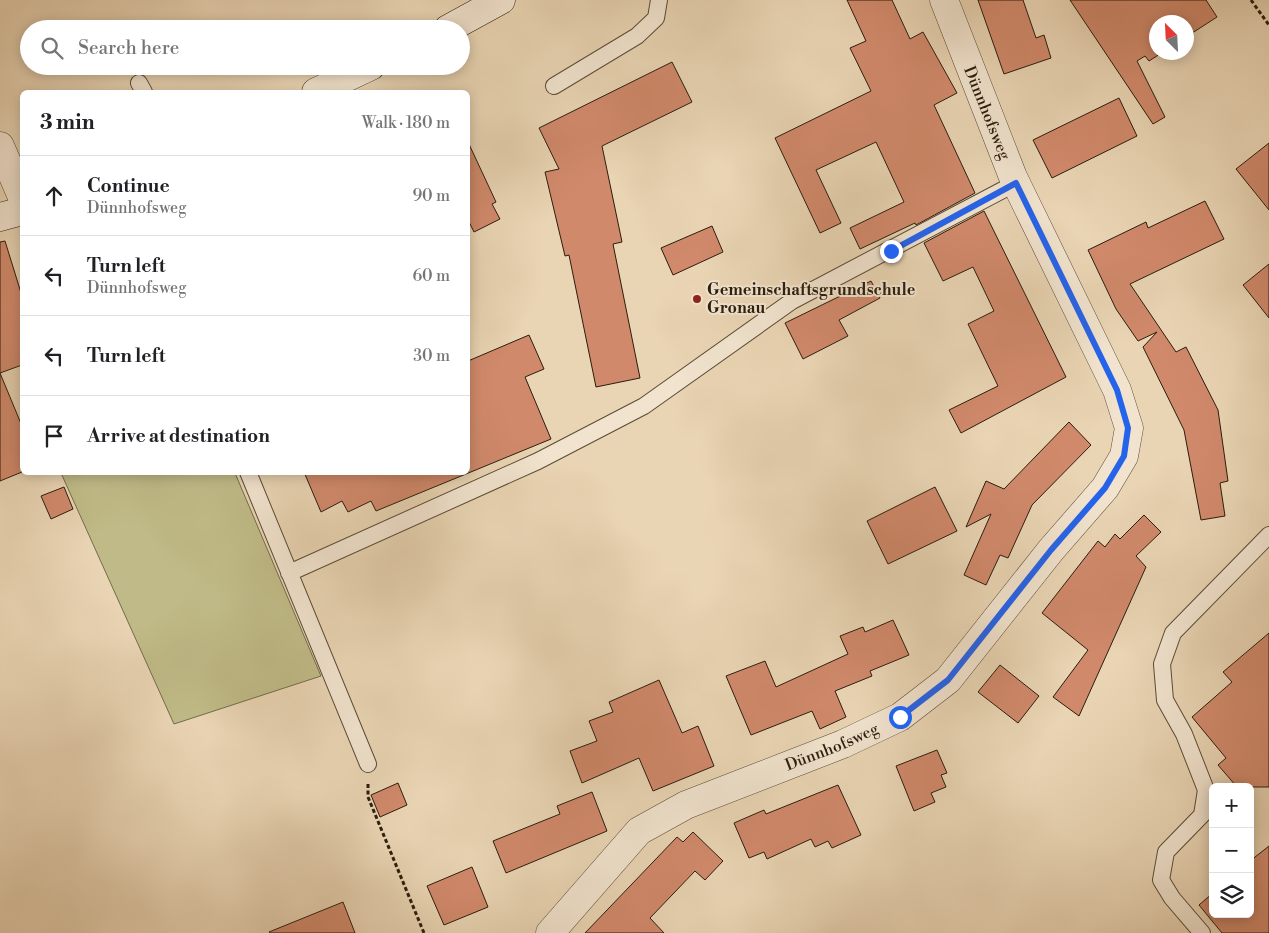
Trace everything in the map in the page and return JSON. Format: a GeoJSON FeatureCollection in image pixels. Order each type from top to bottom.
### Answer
{"type":"FeatureCollection","features":[{"type":"Feature","properties":{"kind":"street"},"geometry":{"type":"LineString","coordinates":[[464,20],[501,0]]}},
{"type":"Feature","properties":{"kind":"street","name":"Dünnhofsweg"},"geometry":{"type":"LineString","coordinates":[[550,933],[639,831],[686,805],[843,744],[900,717],[948,680],[1051,550],[1105,488],[1124,456],[1128,428],[1117,390],[1016,183],[966,62],[944,0]]}},
{"type":"Feature","properties":{"kind":"street"},"geometry":{"type":"LineString","coordinates":[[320,90],[352,75]]}},
{"type":"Feature","properties":{"kind":"street"},"geometry":{"type":"LineString","coordinates":[[0,146],[20,192]]}},
{"type":"Feature","properties":{"kind":"street"},"geometry":{"type":"LineString","coordinates":[[0,217],[20,212]]}},
{"type":"Feature","properties":{"kind":"lane"},"geometry":{"type":"LineString","coordinates":[[554,86],[637,36],[656,18],[659,0]]}},
{"type":"Feature","properties":{"kind":"lane"},"geometry":{"type":"LineString","coordinates":[[289,573],[538,461],[644,406],[792,301],[1016,183]]}},
{"type":"Feature","properties":{"kind":"lane"},"geometry":{"type":"LineString","coordinates":[[249,475],[368,764]]}},
{"type":"Feature","properties":{"kind":"lane"},"geometry":{"type":"LineString","coordinates":[[1202,933],[1172,898],[1161,880],[1166,852],[1202,815],[1206,790],[1184,734],[1165,700],[1162,664],[1173,633],[1269,535]]}},
{"type":"Feature","properties":{"kind":"path"},"geometry":{"type":"LineString","coordinates":[[1251,0],[1269,25]]}},
{"type":"Feature","properties":{"kind":"path"},"geometry":{"type":"LineString","coordinates":[[368,764],[368,797],[424,933]]}},
{"type":"Feature","properties":{"kind":"shaded area"},"geometry":{"type":"Polygon","coordinates":[[[62,475],[236,475],[321,676],[174,724],[62,475]]]}},
{"type":"Feature","properties":{"kind":"building"},"geometry":{"type":"Polygon","coordinates":[[[847,0],[892,0],[910,39],[923,32],[957,93],[934,105],[975,193],[916,225],[915,223],[860,249],[850,228],[904,202],[876,142],[816,170],[841,223],[820,233],[775,138],[871,91],[850,48],[866,41],[847,0]]]}},
{"type":"Feature","properties":{"kind":"building"},"geometry":{"type":"Polygon","coordinates":[[[978,0],[1023,0],[1036,38],[1044,35],[1051,58],[1004,74],[978,0]]]}},
{"type":"Feature","properties":{"kind":"building"},"geometry":{"type":"Polygon","coordinates":[[[1070,0],[1206,0],[1217,17],[1194,32],[1194,15],[1149,15],[1149,60],[1151,60],[1149,61],[1145,56],[1137,61],[1165,117],[1153,124],[1070,0]]]}},
{"type":"Feature","properties":{"kind":"building"},"geometry":{"type":"Polygon","coordinates":[[[672,62],[692,102],[602,146],[622,242],[613,244],[640,378],[596,387],[569,255],[565,256],[545,172],[559,169],[539,128],[672,62]]]}},
{"type":"Feature","properties":{"kind":"building"},"geometry":{"type":"Polygon","coordinates":[[[1119,98],[1137,136],[1052,178],[1033,140],[1119,98]]]}},
{"type":"Feature","properties":{"kind":"building"},"geometry":{"type":"Polygon","coordinates":[[[1269,143],[1269,210],[1236,169],[1269,143]]]}},
{"type":"Feature","properties":{"kind":"building"},"geometry":{"type":"Polygon","coordinates":[[[470,146],[496,202],[492,204],[500,219],[474,232],[470,224],[470,146]]]}},
{"type":"Feature","properties":{"kind":"building"},"geometry":{"type":"Polygon","coordinates":[[[1205,201],[1224,239],[1130,284],[1176,352],[1186,347],[1218,410],[1228,481],[1220,483],[1225,516],[1201,520],[1184,430],[1143,347],[1157,332],[1138,341],[1116,309],[1088,250],[1146,222],[1148,228],[1205,201]]]}},
{"type":"Feature","properties":{"kind":"building"},"geometry":{"type":"Polygon","coordinates":[[[984,211],[1066,377],[961,433],[949,410],[998,386],[968,324],[994,311],[973,267],[943,281],[924,243],[984,211]]]}},
{"type":"Feature","properties":{"kind":"building"},"geometry":{"type":"Polygon","coordinates":[[[712,226],[723,252],[673,275],[661,248],[712,226]]]}},
{"type":"Feature","properties":{"kind":"building"},"geometry":{"type":"Polygon","coordinates":[[[5,241],[20,290],[20,366],[0,373],[0,242],[5,241]]]}},
{"type":"Feature","properties":{"kind":"building"},"geometry":{"type":"Polygon","coordinates":[[[1269,264],[1269,318],[1243,285],[1269,264]]]}},
{"type":"Feature","properties":{"kind":"building"},"geometry":{"type":"Polygon","coordinates":[[[871,281],[880,298],[839,320],[848,336],[803,359],[785,323],[871,281]]]}},
{"type":"Feature","properties":{"kind":"building"},"geometry":{"type":"Polygon","coordinates":[[[529,335],[544,369],[525,377],[551,439],[470,472],[470,360],[529,335]]]}},
{"type":"Feature","properties":{"kind":"building"},"geometry":{"type":"Polygon","coordinates":[[[0,373],[20,421],[20,473],[0,481],[0,373]]]}},
{"type":"Feature","properties":{"kind":"building"},"geometry":{"type":"Polygon","coordinates":[[[1069,422],[1091,445],[1032,505],[1008,558],[1000,555],[986,585],[964,575],[991,514],[966,527],[986,481],[1004,489],[1069,422]]]}},
{"type":"Feature","properties":{"kind":"building"},"geometry":{"type":"Polygon","coordinates":[[[305,475],[464,475],[376,511],[371,501],[348,512],[342,501],[321,512],[305,475]]]}},
{"type":"Feature","properties":{"kind":"building"},"geometry":{"type":"Polygon","coordinates":[[[64,487],[73,509],[51,519],[41,496],[64,487]]]}},
{"type":"Feature","properties":{"kind":"building"},"geometry":{"type":"Polygon","coordinates":[[[935,487],[957,531],[888,564],[867,521],[935,487]]]}},
{"type":"Feature","properties":{"kind":"building"},"geometry":{"type":"Polygon","coordinates":[[[1144,515],[1161,532],[1136,556],[1146,567],[1079,716],[1053,697],[1088,650],[1042,613],[1098,541],[1105,547],[1115,534],[1120,539],[1144,515]]]}},
{"type":"Feature","properties":{"kind":"building"},"geometry":{"type":"Polygon","coordinates":[[[893,620],[909,655],[870,671],[872,676],[835,691],[846,717],[820,729],[812,711],[751,735],[726,676],[765,661],[776,687],[848,654],[840,636],[863,627],[865,632],[893,620]]]}},
{"type":"Feature","properties":{"kind":"building"},"geometry":{"type":"Polygon","coordinates":[[[1269,633],[1269,787],[1254,787],[1254,783],[1234,783],[1218,765],[1226,758],[1192,717],[1232,682],[1223,672],[1269,633]]]}},
{"type":"Feature","properties":{"kind":"building"},"geometry":{"type":"Polygon","coordinates":[[[1000,665],[1039,696],[1018,723],[978,692],[1000,665]]]}},
{"type":"Feature","properties":{"kind":"building"},"geometry":{"type":"Polygon","coordinates":[[[659,680],[682,733],[698,726],[714,766],[653,791],[639,758],[582,783],[570,751],[597,741],[589,721],[613,712],[609,702],[659,680]]]}},
{"type":"Feature","properties":{"kind":"building"},"geometry":{"type":"Polygon","coordinates":[[[937,750],[947,773],[941,775],[946,787],[931,793],[935,802],[914,811],[896,766],[937,750]]]}},
{"type":"Feature","properties":{"kind":"building"},"geometry":{"type":"Polygon","coordinates":[[[398,783],[407,805],[380,817],[371,795],[398,783]]]}},
{"type":"Feature","properties":{"kind":"building"},"geometry":{"type":"Polygon","coordinates":[[[838,785],[861,835],[832,848],[828,841],[815,847],[811,839],[767,859],[764,852],[749,858],[734,823],[764,810],[766,814],[838,785]]]}},
{"type":"Feature","properties":{"kind":"building"},"geometry":{"type":"Polygon","coordinates":[[[592,792],[607,831],[506,873],[493,841],[560,814],[557,806],[592,792]]]}},
{"type":"Feature","properties":{"kind":"building"},"geometry":{"type":"Polygon","coordinates":[[[693,832],[723,861],[705,880],[695,871],[650,918],[664,933],[585,933],[677,837],[683,842],[693,832]]]}},
{"type":"Feature","properties":{"kind":"building"},"geometry":{"type":"Polygon","coordinates":[[[1269,846],[1269,933],[1222,933],[1210,918],[1254,918],[1254,858],[1269,846]]]}},
{"type":"Feature","properties":{"kind":"building"},"geometry":{"type":"Polygon","coordinates":[[[472,867],[488,907],[444,925],[427,886],[472,867]]]}},
{"type":"Feature","properties":{"kind":"building"},"geometry":{"type":"Polygon","coordinates":[[[1209,896],[1209,917],[1199,905],[1209,896]]]}},
{"type":"Feature","properties":{"kind":"building"},"geometry":{"type":"Polygon","coordinates":[[[343,902],[355,933],[269,932],[343,902]]]}},
{"type":"Feature","properties":{"kind":"place","name":"Gemeinschaftsgrundschule Gronau"},"geometry":{"type":"Point","coordinates":[697,299]}},
{"type":"Feature","properties":{"kind":"route"},"geometry":{"type":"LineString","coordinates":[[891,251],[1016,183],[1117,390],[1128,428],[1124,456],[1105,488],[1051,550],[948,680],[900,717]]}}]}
